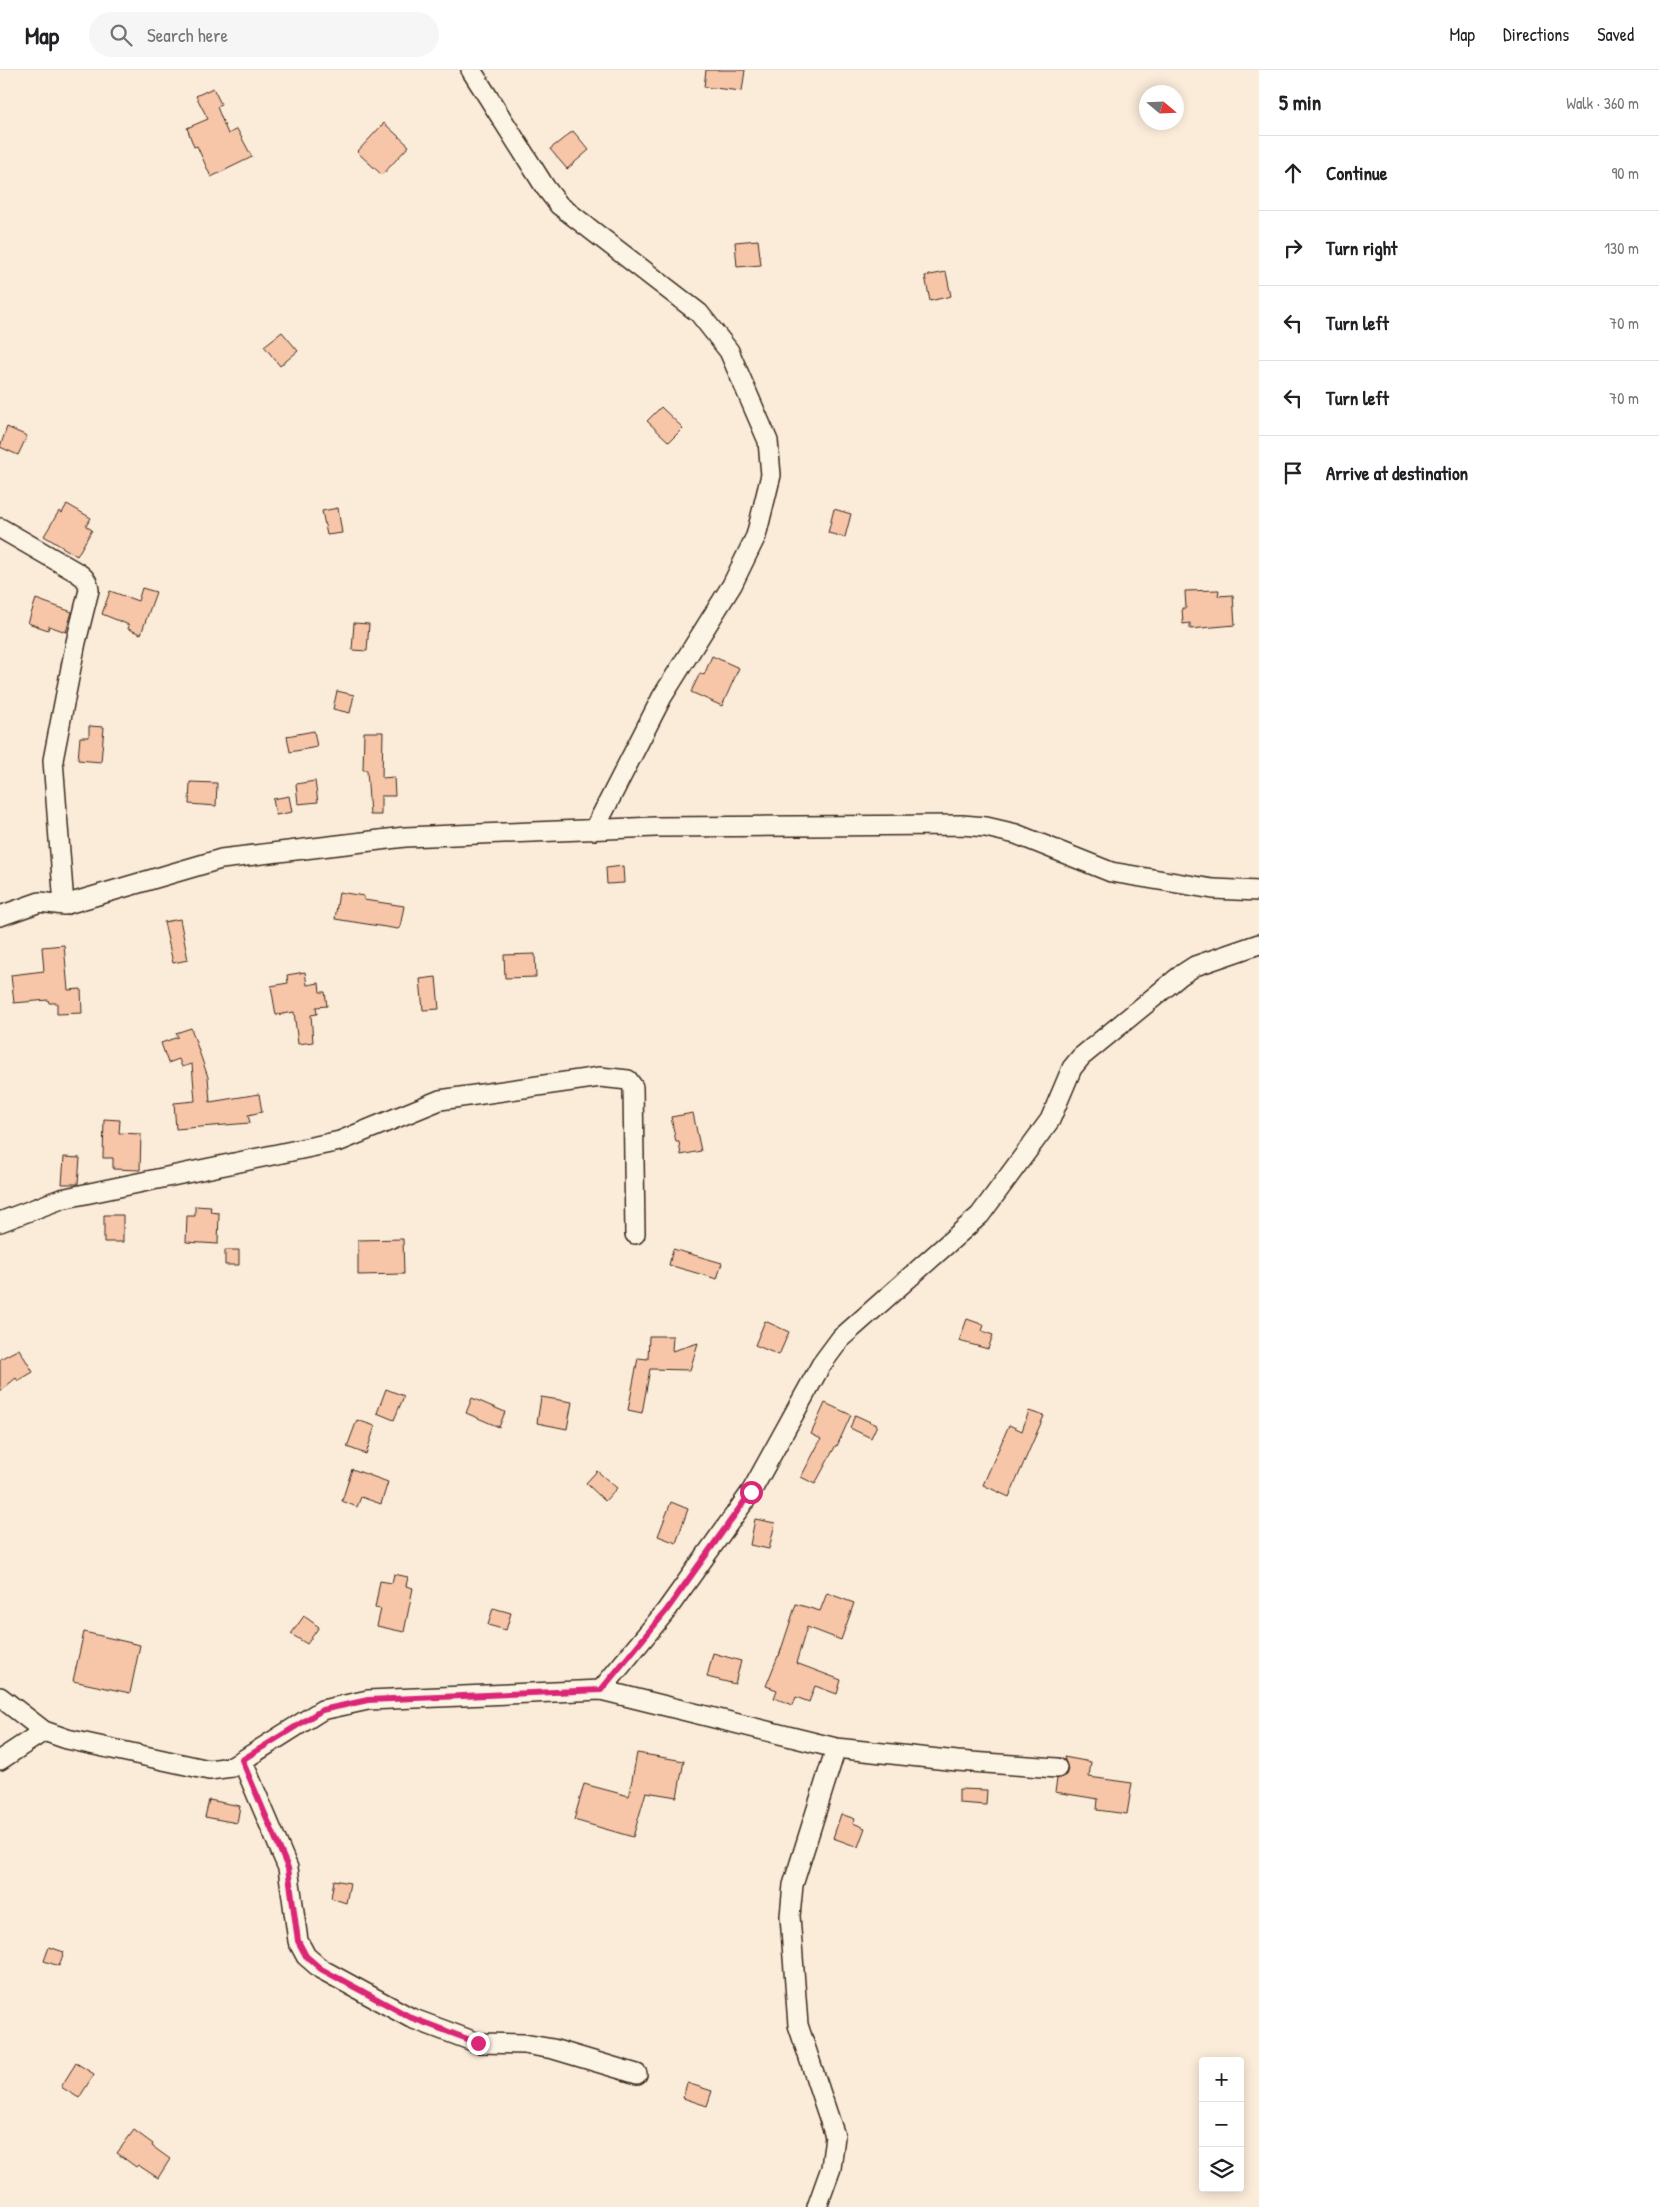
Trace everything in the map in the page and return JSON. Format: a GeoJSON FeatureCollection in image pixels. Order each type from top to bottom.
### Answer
{"type":"FeatureCollection","features":[{"type":"Feature","properties":{"kind":"street"},"geometry":{"type":"LineString","coordinates":[[471,70],[545,187],[559,205],[699,313],[729,351],[768,441],[771,475],[756,536],[732,585],[662,697],[594,830]]}},
{"type":"Feature","properties":{"kind":"street"},"geometry":{"type":"LineString","coordinates":[[0,528],[78,573],[87,580],[89,590],[76,642],[53,760],[64,905]]}},
{"type":"Feature","properties":{"kind":"street"},"geometry":{"type":"LineString","coordinates":[[0,916],[40,902],[64,905],[221,859],[405,837],[676,827],[962,825],[986,827],[1016,834],[1111,872],[1213,890],[1259,891]]}},
{"type":"Feature","properties":{"kind":"street"},"geometry":{"type":"LineString","coordinates":[[601,1690],[666,1611],[751,1492],[821,1365],[841,1338],[980,1216],[1050,1120],[1072,1068],[1081,1057],[1181,975],[1195,966],[1259,944]]}},
{"type":"Feature","properties":{"kind":"street"},"geometry":{"type":"LineString","coordinates":[[0,1222],[61,1199],[340,1141],[440,1100],[600,1077],[628,1080],[633,1087],[635,1234]]}},
{"type":"Feature","properties":{"kind":"street"},"geometry":{"type":"LineString","coordinates":[[0,1697],[44,1731],[66,1739],[209,1770],[232,1768],[322,1710],[368,1700],[601,1690],[836,1748],[957,1761],[1056,1768]]}},
{"type":"Feature","properties":{"kind":"street"},"geometry":{"type":"LineString","coordinates":[[0,1760],[44,1731]]}},
{"type":"Feature","properties":{"kind":"street"},"geometry":{"type":"LineString","coordinates":[[817,2207],[831,2168],[835,2136],[798,2024],[790,1916],[793,1884],[836,1748]]}},
{"type":"Feature","properties":{"kind":"street"},"geometry":{"type":"LineString","coordinates":[[242,1760],[288,1868],[298,1941],[306,1956],[321,1969],[412,2018],[478,2043],[524,2044],[553,2049],[637,2074]]}},
{"type":"Feature","properties":{"kind":"building"},"geometry":{"type":"Polygon","coordinates":[[[706,70],[745,70],[742,91],[704,87],[706,70]]]}},
{"type":"Feature","properties":{"kind":"building"},"geometry":{"type":"Polygon","coordinates":[[[213,88],[221,104],[217,107],[228,134],[237,129],[252,157],[211,177],[197,146],[194,147],[187,128],[208,119],[196,96],[213,88]]]}},
{"type":"Feature","properties":{"kind":"building"},"geometry":{"type":"Polygon","coordinates":[[[384,123],[409,146],[382,175],[357,152],[384,123]]]}},
{"type":"Feature","properties":{"kind":"building"},"geometry":{"type":"Polygon","coordinates":[[[573,131],[589,150],[567,169],[550,149],[573,131]]]}},
{"type":"Feature","properties":{"kind":"building"},"geometry":{"type":"Polygon","coordinates":[[[758,240],[761,265],[737,267],[735,242],[758,240]]]}},
{"type":"Feature","properties":{"kind":"building"},"geometry":{"type":"Polygon","coordinates":[[[946,272],[951,296],[930,301],[925,276],[946,272]]]}},
{"type":"Feature","properties":{"kind":"building"},"geometry":{"type":"Polygon","coordinates":[[[282,332],[298,351],[280,366],[264,346],[282,332]]]}},
{"type":"Feature","properties":{"kind":"building"},"geometry":{"type":"Polygon","coordinates":[[[661,407],[683,428],[669,442],[647,421],[661,407]]]}},
{"type":"Feature","properties":{"kind":"building"},"geometry":{"type":"Polygon","coordinates":[[[7,427],[27,436],[18,455],[0,447],[7,427]]]}},
{"type":"Feature","properties":{"kind":"building"},"geometry":{"type":"Polygon","coordinates":[[[67,504],[91,518],[86,526],[92,530],[77,556],[44,536],[59,511],[62,513],[67,504]]]}},
{"type":"Feature","properties":{"kind":"building"},"geometry":{"type":"Polygon","coordinates":[[[338,508],[342,533],[327,535],[322,511],[338,508]]]}},
{"type":"Feature","properties":{"kind":"building"},"geometry":{"type":"Polygon","coordinates":[[[834,509],[851,514],[845,537],[828,533],[834,509]]]}},
{"type":"Feature","properties":{"kind":"building"},"geometry":{"type":"Polygon","coordinates":[[[142,588],[156,592],[141,634],[128,629],[129,625],[102,614],[110,591],[138,601],[142,588]]]}},
{"type":"Feature","properties":{"kind":"building"},"geometry":{"type":"Polygon","coordinates":[[[1219,590],[1218,596],[1233,595],[1235,625],[1190,629],[1190,623],[1183,624],[1182,608],[1186,608],[1185,591],[1219,590]]]}},
{"type":"Feature","properties":{"kind":"building"},"geometry":{"type":"Polygon","coordinates":[[[36,599],[72,612],[66,632],[49,626],[48,630],[28,623],[36,599]]]}},
{"type":"Feature","properties":{"kind":"building"},"geometry":{"type":"Polygon","coordinates":[[[354,623],[369,624],[367,651],[352,650],[354,623]]]}},
{"type":"Feature","properties":{"kind":"building"},"geometry":{"type":"Polygon","coordinates":[[[712,656],[739,668],[722,706],[691,692],[700,673],[704,675],[712,656]]]}},
{"type":"Feature","properties":{"kind":"building"},"geometry":{"type":"Polygon","coordinates":[[[337,691],[354,695],[350,713],[333,709],[337,691]]]}},
{"type":"Feature","properties":{"kind":"building"},"geometry":{"type":"Polygon","coordinates":[[[89,726],[104,727],[101,762],[78,760],[80,737],[89,737],[89,726]]]}},
{"type":"Feature","properties":{"kind":"building"},"geometry":{"type":"Polygon","coordinates":[[[314,731],[317,747],[290,752],[287,736],[314,731]]]}},
{"type":"Feature","properties":{"kind":"building"},"geometry":{"type":"Polygon","coordinates":[[[364,732],[383,732],[382,778],[394,777],[395,796],[381,796],[381,815],[370,815],[367,770],[363,770],[364,732]]]}},
{"type":"Feature","properties":{"kind":"building"},"geometry":{"type":"Polygon","coordinates":[[[315,781],[318,802],[298,804],[296,784],[315,781]]]}},
{"type":"Feature","properties":{"kind":"building"},"geometry":{"type":"Polygon","coordinates":[[[190,782],[217,783],[216,806],[189,804],[190,782]]]}},
{"type":"Feature","properties":{"kind":"building"},"geometry":{"type":"Polygon","coordinates":[[[289,796],[292,812],[276,815],[273,799],[289,796]]]}},
{"type":"Feature","properties":{"kind":"building"},"geometry":{"type":"Polygon","coordinates":[[[623,866],[624,883],[607,884],[606,868],[623,866]]]}},
{"type":"Feature","properties":{"kind":"building"},"geometry":{"type":"Polygon","coordinates":[[[339,892],[364,896],[364,900],[404,906],[400,927],[398,929],[335,919],[339,892]]]}},
{"type":"Feature","properties":{"kind":"building"},"geometry":{"type":"Polygon","coordinates":[[[180,919],[188,960],[173,963],[164,922],[180,919]]]}},
{"type":"Feature","properties":{"kind":"building"},"geometry":{"type":"Polygon","coordinates":[[[64,945],[68,990],[81,989],[82,1013],[57,1014],[57,1003],[49,1003],[48,1000],[14,1003],[11,975],[44,971],[42,947],[64,945]]]}},
{"type":"Feature","properties":{"kind":"building"},"geometry":{"type":"Polygon","coordinates":[[[535,954],[536,977],[505,978],[504,955],[535,954]]]}},
{"type":"Feature","properties":{"kind":"building"},"geometry":{"type":"Polygon","coordinates":[[[305,972],[307,985],[319,983],[320,992],[325,992],[327,1006],[316,1007],[317,1014],[311,1015],[313,1042],[298,1044],[294,1012],[276,1015],[271,986],[288,983],[287,975],[305,972]]]}},
{"type":"Feature","properties":{"kind":"building"},"geometry":{"type":"Polygon","coordinates":[[[436,977],[439,1009],[423,1010],[420,979],[436,977]]]}},
{"type":"Feature","properties":{"kind":"building"},"geometry":{"type":"Polygon","coordinates":[[[191,1028],[208,1077],[210,1102],[259,1094],[262,1112],[248,1115],[250,1123],[176,1129],[174,1103],[195,1101],[192,1064],[182,1067],[179,1059],[168,1063],[161,1043],[178,1037],[176,1033],[191,1028]]]}},
{"type":"Feature","properties":{"kind":"building"},"geometry":{"type":"Polygon","coordinates":[[[693,1113],[701,1151],[681,1155],[679,1142],[676,1142],[671,1117],[693,1113]]]}},
{"type":"Feature","properties":{"kind":"building"},"geometry":{"type":"Polygon","coordinates":[[[104,1119],[120,1120],[119,1133],[141,1134],[140,1170],[113,1169],[113,1158],[103,1158],[104,1119]]]}},
{"type":"Feature","properties":{"kind":"building"},"geometry":{"type":"Polygon","coordinates":[[[64,1157],[80,1158],[78,1184],[62,1184],[64,1157]]]}},
{"type":"Feature","properties":{"kind":"building"},"geometry":{"type":"Polygon","coordinates":[[[195,1206],[211,1207],[210,1212],[219,1213],[218,1244],[186,1242],[187,1216],[195,1216],[195,1206]]]}},
{"type":"Feature","properties":{"kind":"building"},"geometry":{"type":"Polygon","coordinates":[[[104,1215],[123,1215],[123,1242],[104,1242],[104,1215]]]}},
{"type":"Feature","properties":{"kind":"building"},"geometry":{"type":"Polygon","coordinates":[[[403,1239],[404,1274],[358,1275],[358,1240],[403,1239]]]}},
{"type":"Feature","properties":{"kind":"building"},"geometry":{"type":"Polygon","coordinates":[[[673,1249],[722,1263],[717,1279],[669,1265],[673,1249]]]}},
{"type":"Feature","properties":{"kind":"building"},"geometry":{"type":"Polygon","coordinates":[[[225,1250],[239,1250],[239,1265],[225,1265],[225,1250]]]}},
{"type":"Feature","properties":{"kind":"building"},"geometry":{"type":"Polygon","coordinates":[[[967,1319],[984,1325],[982,1331],[993,1335],[988,1349],[959,1341],[967,1319]]]}},
{"type":"Feature","properties":{"kind":"building"},"geometry":{"type":"Polygon","coordinates":[[[765,1321],[789,1332],[779,1355],[755,1345],[765,1321]]]}},
{"type":"Feature","properties":{"kind":"building"},"geometry":{"type":"Polygon","coordinates":[[[649,1336],[673,1336],[672,1351],[698,1343],[690,1370],[650,1369],[642,1413],[628,1410],[638,1358],[648,1359],[649,1336]]]}},
{"type":"Feature","properties":{"kind":"building"},"geometry":{"type":"Polygon","coordinates":[[[19,1349],[33,1372],[18,1381],[16,1378],[0,1391],[0,1359],[19,1349]]]}},
{"type":"Feature","properties":{"kind":"building"},"geometry":{"type":"Polygon","coordinates":[[[386,1389],[404,1396],[394,1420],[377,1413],[386,1389]]]}},
{"type":"Feature","properties":{"kind":"building"},"geometry":{"type":"Polygon","coordinates":[[[541,1397],[572,1402],[567,1429],[537,1423],[541,1397]]]}},
{"type":"Feature","properties":{"kind":"building"},"geometry":{"type":"Polygon","coordinates":[[[472,1398],[505,1412],[499,1427],[466,1413],[472,1398]]]}},
{"type":"Feature","properties":{"kind":"building"},"geometry":{"type":"Polygon","coordinates":[[[825,1403],[851,1415],[837,1446],[815,1484],[801,1477],[821,1439],[811,1434],[825,1403]]]}},
{"type":"Feature","properties":{"kind":"building"},"geometry":{"type":"Polygon","coordinates":[[[1029,1411],[1044,1416],[1009,1497],[983,1485],[1009,1425],[1022,1431],[1029,1411]]]}},
{"type":"Feature","properties":{"kind":"building"},"geometry":{"type":"Polygon","coordinates":[[[855,1415],[877,1425],[871,1438],[850,1428],[855,1415]]]}},
{"type":"Feature","properties":{"kind":"building"},"geometry":{"type":"Polygon","coordinates":[[[357,1420],[375,1426],[366,1454],[347,1447],[357,1420]]]}},
{"type":"Feature","properties":{"kind":"building"},"geometry":{"type":"Polygon","coordinates":[[[352,1469],[388,1482],[381,1504],[361,1497],[357,1507],[342,1501],[352,1469]]]}},
{"type":"Feature","properties":{"kind":"building"},"geometry":{"type":"Polygon","coordinates":[[[597,1471],[617,1488],[605,1501],[586,1483],[597,1471]]]}},
{"type":"Feature","properties":{"kind":"building"},"geometry":{"type":"Polygon","coordinates":[[[671,1502],[688,1509],[676,1543],[658,1536],[671,1502]]]}},
{"type":"Feature","properties":{"kind":"building"},"geometry":{"type":"Polygon","coordinates":[[[755,1519],[775,1523],[769,1549],[750,1545],[755,1519]]]}},
{"type":"Feature","properties":{"kind":"building"},"geometry":{"type":"Polygon","coordinates":[[[394,1574],[408,1577],[406,1586],[413,1588],[404,1632],[377,1626],[381,1609],[375,1608],[380,1581],[392,1583],[394,1574]]]}},
{"type":"Feature","properties":{"kind":"building"},"geometry":{"type":"Polygon","coordinates":[[[827,1593],[854,1603],[841,1640],[807,1627],[796,1663],[841,1680],[837,1694],[815,1686],[809,1702],[796,1697],[793,1705],[774,1698],[777,1690],[766,1686],[779,1656],[796,1604],[820,1611],[827,1593]]]}},
{"type":"Feature","properties":{"kind":"building"},"geometry":{"type":"Polygon","coordinates":[[[493,1608],[511,1613],[506,1630],[488,1625],[493,1608]]]}},
{"type":"Feature","properties":{"kind":"building"},"geometry":{"type":"Polygon","coordinates":[[[304,1616],[319,1627],[307,1644],[291,1634],[304,1616]]]}},
{"type":"Feature","properties":{"kind":"building"},"geometry":{"type":"Polygon","coordinates":[[[84,1632],[140,1645],[130,1693],[73,1681],[84,1632]]]}},
{"type":"Feature","properties":{"kind":"building"},"geometry":{"type":"Polygon","coordinates":[[[713,1653],[741,1661],[735,1684],[707,1677],[713,1653]]]}},
{"type":"Feature","properties":{"kind":"building"},"geometry":{"type":"Polygon","coordinates":[[[637,1753],[684,1761],[677,1797],[646,1792],[633,1837],[574,1820],[584,1784],[629,1796],[637,1753]]]}},
{"type":"Feature","properties":{"kind":"building"},"geometry":{"type":"Polygon","coordinates":[[[1064,1757],[1091,1762],[1089,1777],[1132,1783],[1127,1814],[1097,1810],[1098,1799],[1055,1792],[1057,1779],[1066,1775],[1068,1769],[1064,1757]]]}},
{"type":"Feature","properties":{"kind":"building"},"geometry":{"type":"Polygon","coordinates":[[[959,1789],[987,1790],[986,1805],[959,1803],[959,1789]]]}},
{"type":"Feature","properties":{"kind":"building"},"geometry":{"type":"Polygon","coordinates":[[[209,1800],[240,1806],[237,1823],[205,1817],[209,1800]]]}},
{"type":"Feature","properties":{"kind":"building"},"geometry":{"type":"Polygon","coordinates":[[[841,1814],[855,1819],[853,1823],[865,1828],[858,1847],[833,1838],[841,1814]]]}},
{"type":"Feature","properties":{"kind":"building"},"geometry":{"type":"Polygon","coordinates":[[[334,1880],[350,1883],[346,1903],[331,1898],[334,1880]]]}},
{"type":"Feature","properties":{"kind":"building"},"geometry":{"type":"Polygon","coordinates":[[[49,1947],[64,1952],[59,1966],[44,1961],[49,1947]]]}},
{"type":"Feature","properties":{"kind":"building"},"geometry":{"type":"Polygon","coordinates":[[[76,2063],[94,2074],[79,2098],[61,2087],[76,2063]]]}},
{"type":"Feature","properties":{"kind":"building"},"geometry":{"type":"Polygon","coordinates":[[[687,2083],[712,2091],[707,2106],[683,2098],[687,2083]]]}},
{"type":"Feature","properties":{"kind":"building"},"geometry":{"type":"Polygon","coordinates":[[[134,2130],[170,2159],[158,2178],[138,2165],[136,2167],[117,2153],[134,2130]]]}},
{"type":"Feature","properties":{"kind":"route"},"geometry":{"type":"LineString","coordinates":[[478,2043],[412,2018],[321,1969],[306,1956],[298,1941],[288,1868],[242,1760],[322,1710],[368,1700],[601,1690],[666,1611],[751,1492]]}}]}
